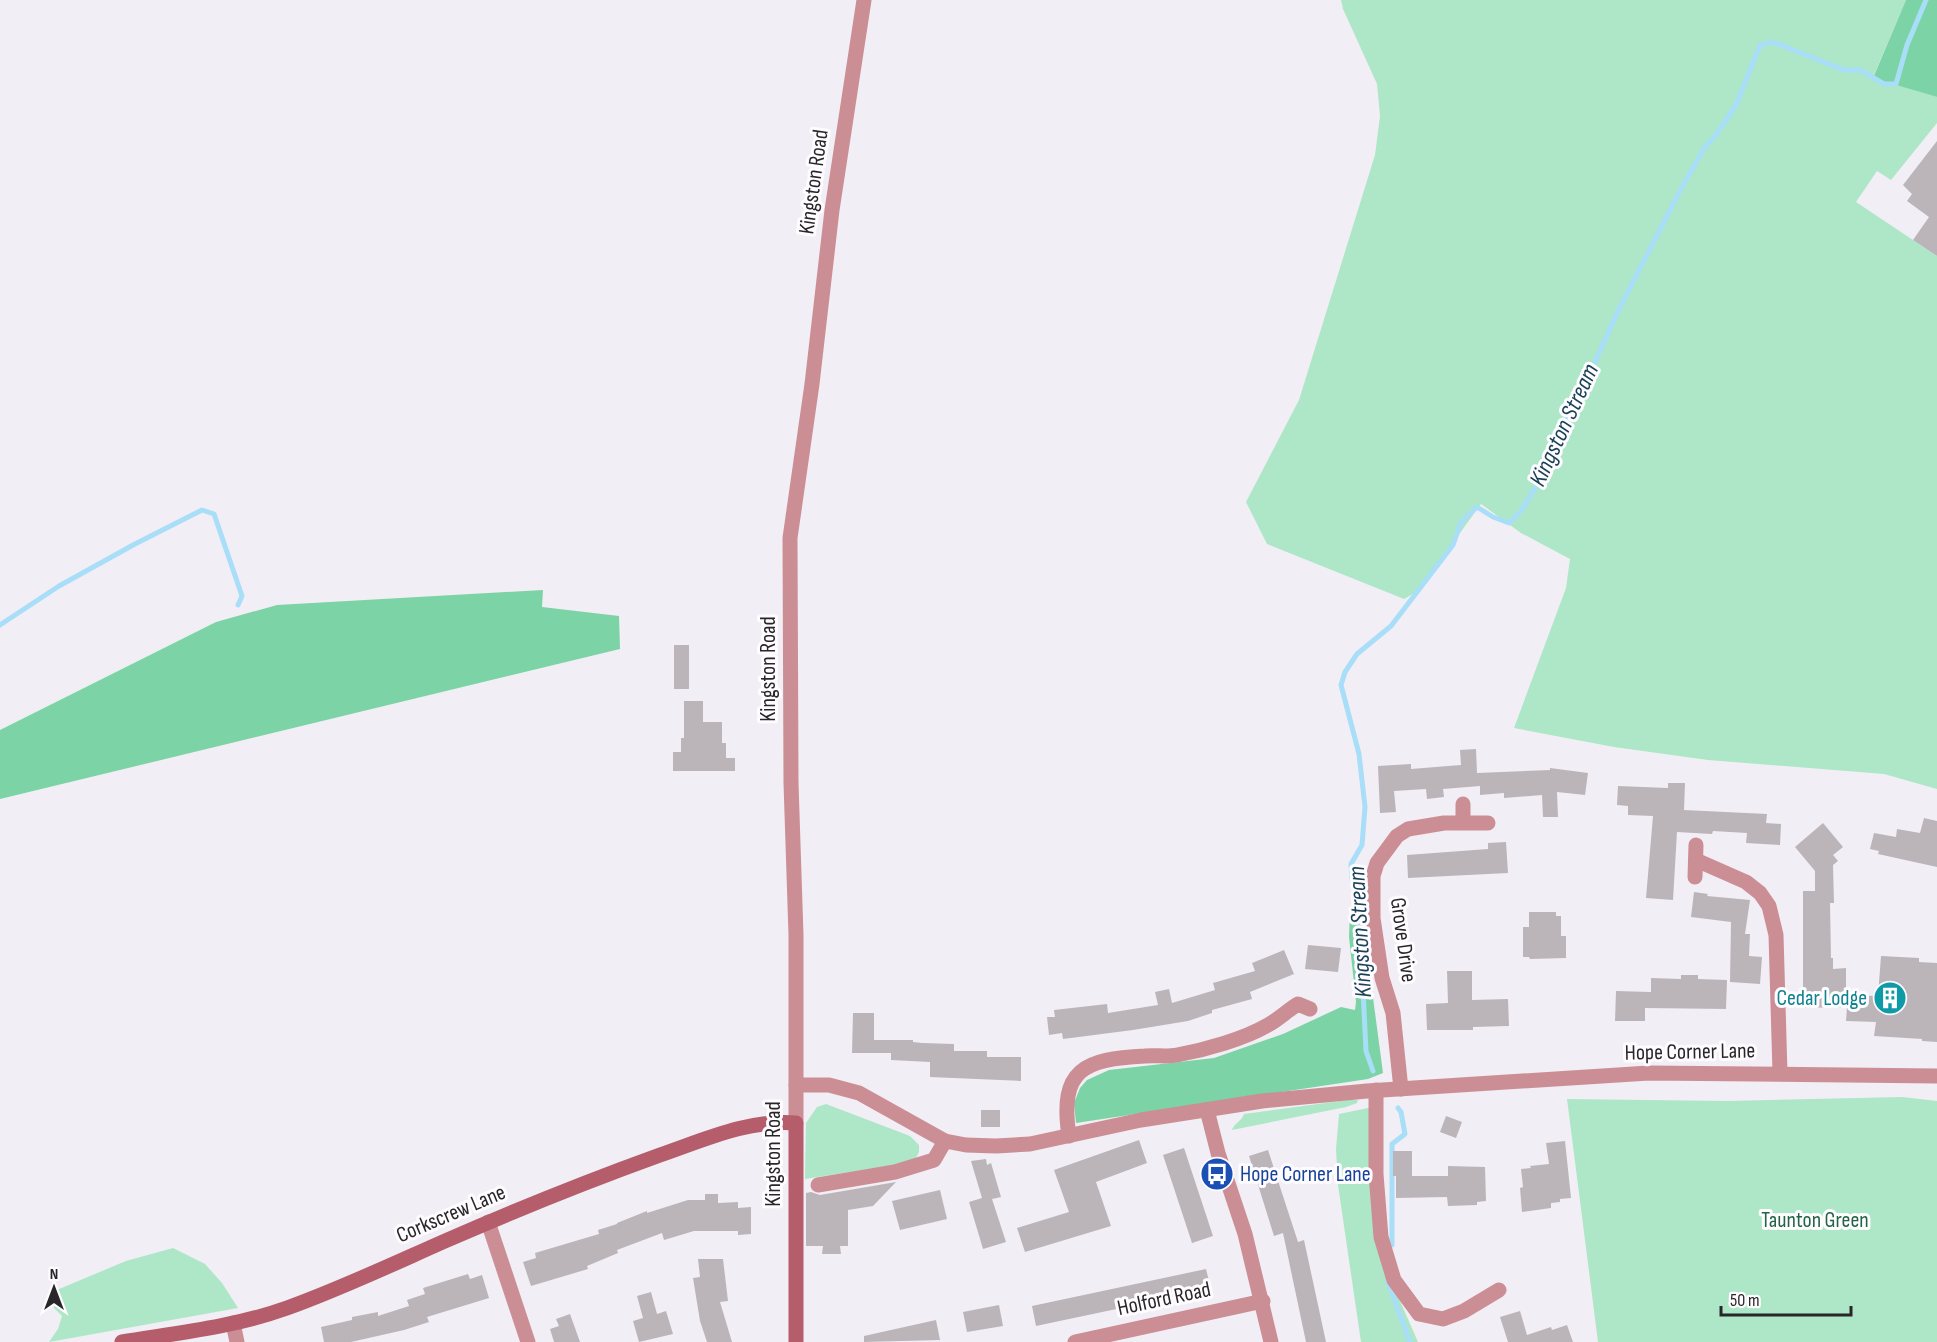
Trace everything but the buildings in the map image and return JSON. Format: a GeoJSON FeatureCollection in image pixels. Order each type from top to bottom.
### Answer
{"type":"FeatureCollection","features":[{"type":"Feature","properties":{"kind":"street","name":"Kingston Road"},"geometry":{"type":"LineString","coordinates":[[796,1342],[796,935],[790,783],[790,538],[812,384],[832,210],[864,0]]}},
{"type":"Feature","properties":{"kind":"street"},"geometry":{"type":"LineString","coordinates":[[1462,804],[1463,822]]}},
{"type":"Feature","properties":{"kind":"street","name":"Grove Drive"},"geometry":{"type":"LineString","coordinates":[[1401,1089],[1393,1012],[1382,978],[1373,918],[1373,876],[1377,863],[1385,850],[1408,829],[1424,825],[1463,822],[1488,823]]}},
{"type":"Feature","properties":{"kind":"street"},"geometry":{"type":"LineString","coordinates":[[1695,877],[1696,853],[1746,882],[1760,893],[1769,906],[1776,935],[1780,1074]]}},
{"type":"Feature","properties":{"kind":"street"},"geometry":{"type":"LineString","coordinates":[[1070,1136],[1066,1103],[1071,1083],[1085,1068],[1096,1061],[1176,1055],[1208,1047],[1269,1025],[1301,1002]]}},
{"type":"Feature","properties":{"kind":"street","name":"Hope Corner Lane"},"geometry":{"type":"LineString","coordinates":[[796,1085],[829,1084],[859,1093],[945,1140],[966,1145],[996,1146],[1030,1144],[1141,1120],[1262,1101],[1376,1090],[1648,1073],[1937,1076]]}},
{"type":"Feature","properties":{"kind":"street"},"geometry":{"type":"LineString","coordinates":[[1376,1090],[1376,1174],[1381,1237],[1394,1280],[1419,1314],[1443,1319],[1464,1311],[1499,1290]]}},
{"type":"Feature","properties":{"kind":"street"},"geometry":{"type":"LineString","coordinates":[[1207,1110],[1218,1153],[1245,1234],[1263,1301],[1271,1342]]}},
{"type":"Feature","properties":{"kind":"street","name":"Corkscrew Lane"},"geometry":{"type":"LineString","coordinates":[[122,1342],[233,1323],[289,1308],[488,1222],[593,1180],[717,1135],[757,1124],[796,1122]]}},
{"type":"Feature","properties":{"kind":"street"},"geometry":{"type":"LineString","coordinates":[[818,1185],[895,1172],[934,1160],[945,1140]]}},
{"type":"Feature","properties":{"kind":"street"},"geometry":{"type":"LineString","coordinates":[[488,1222],[528,1342]]}},
{"type":"Feature","properties":{"kind":"street","name":"Holford Road"},"geometry":{"type":"LineString","coordinates":[[1076,1342],[1263,1301]]}},
{"type":"Feature","properties":{"kind":"street"},"geometry":{"type":"LineString","coordinates":[[233,1323],[237,1342]]}},
{"type":"Feature","properties":{"kind":"green space"},"geometry":{"type":"Polygon","coordinates":[[[1341,0],[1906,0],[1873,77],[1937,97],[1937,123],[1891,180],[1877,171],[1856,202],[1937,256],[1937,789],[1884,774],[1708,760],[1614,747],[1514,728],[1566,588],[1570,559],[1521,533],[1481,504],[1418,591],[1404,599],[1267,544],[1246,502],[1299,400],[1375,155],[1380,116],[1377,84],[1341,0]]]}},
{"type":"Feature","properties":{"kind":"green space"},"geometry":{"type":"Polygon","coordinates":[[[1906,0],[1937,0],[1937,97],[1873,78],[1906,0]]]}},
{"type":"Feature","properties":{"kind":"green space"},"geometry":{"type":"Polygon","coordinates":[[[543,590],[542,607],[619,616],[620,649],[0,799],[0,730],[216,622],[277,605],[543,590]]]}},
{"type":"Feature","properties":{"kind":"green space"},"geometry":{"type":"Polygon","coordinates":[[[1361,907],[1383,1073],[1368,1079],[1076,1123],[1074,1103],[1080,1088],[1087,1080],[1109,1070],[1214,1058],[1283,1034],[1341,1007],[1355,1010],[1349,937],[1350,909],[1361,907]]]}},
{"type":"Feature","properties":{"kind":"green space","name":"Taunton Green"},"geometry":{"type":"Polygon","coordinates":[[[1902,1097],[1937,1101],[1937,1342],[1598,1342],[1567,1099],[1727,1101],[1902,1097]]]}},
{"type":"Feature","properties":{"kind":"green space"},"geometry":{"type":"Polygon","coordinates":[[[1358,1100],[1357,1103],[1346,1107],[1232,1130],[1244,1114],[1358,1100]]]}},
{"type":"Feature","properties":{"kind":"green space"},"geometry":{"type":"Polygon","coordinates":[[[826,1104],[910,1136],[919,1145],[919,1152],[915,1160],[805,1179],[806,1123],[817,1107],[826,1104]]]}},
{"type":"Feature","properties":{"kind":"green space"},"geometry":{"type":"Polygon","coordinates":[[[1373,1107],[1376,1246],[1418,1342],[1361,1342],[1338,1185],[1336,1149],[1339,1114],[1373,1107]]]}},
{"type":"Feature","properties":{"kind":"green space"},"geometry":{"type":"Polygon","coordinates":[[[173,1248],[205,1264],[222,1283],[238,1308],[49,1342],[58,1329],[62,1316],[54,1308],[52,1292],[126,1261],[173,1248]]]}},
{"type":"Feature","properties":{"kind":"waterway","name":"Kingston Stream"},"geometry":{"type":"LineString","coordinates":[[1373,1071],[1366,1051],[1359,908],[1351,864],[1362,845],[1365,807],[1359,754],[1341,685],[1345,672],[1357,654],[1391,626],[1453,545],[1461,522],[1477,507],[1509,523],[1521,511],[1552,461],[1577,393],[1590,373],[1618,311],[1682,187],[1705,147],[1736,105],[1760,45],[1773,42],[1844,70],[1860,70],[1884,84],[1896,84],[1907,45],[1926,0]]}},
{"type":"Feature","properties":{"kind":"waterway"},"geometry":{"type":"LineString","coordinates":[[0,625],[59,586],[202,510],[214,514],[242,596],[238,605]]}},
{"type":"Feature","properties":{"kind":"waterway","name":"Kingston Stream"},"geometry":{"type":"LineString","coordinates":[[1392,1245],[1392,1144],[1405,1134],[1401,1112],[1398,1108]]}},
{"type":"Feature","properties":{"kind":"waterway","name":"Kingston Stream"},"geometry":{"type":"LineString","coordinates":[[1387,1280],[1410,1342]]}},
{"type":"Feature","properties":{"kind":"place","name":"Cedar Lodge"},"geometry":{"type":"Point","coordinates":[1890,998]}},
{"type":"Feature","properties":{"kind":"place","name":"Hope Corner Lane"},"geometry":{"type":"Point","coordinates":[1217,1174]}}]}
